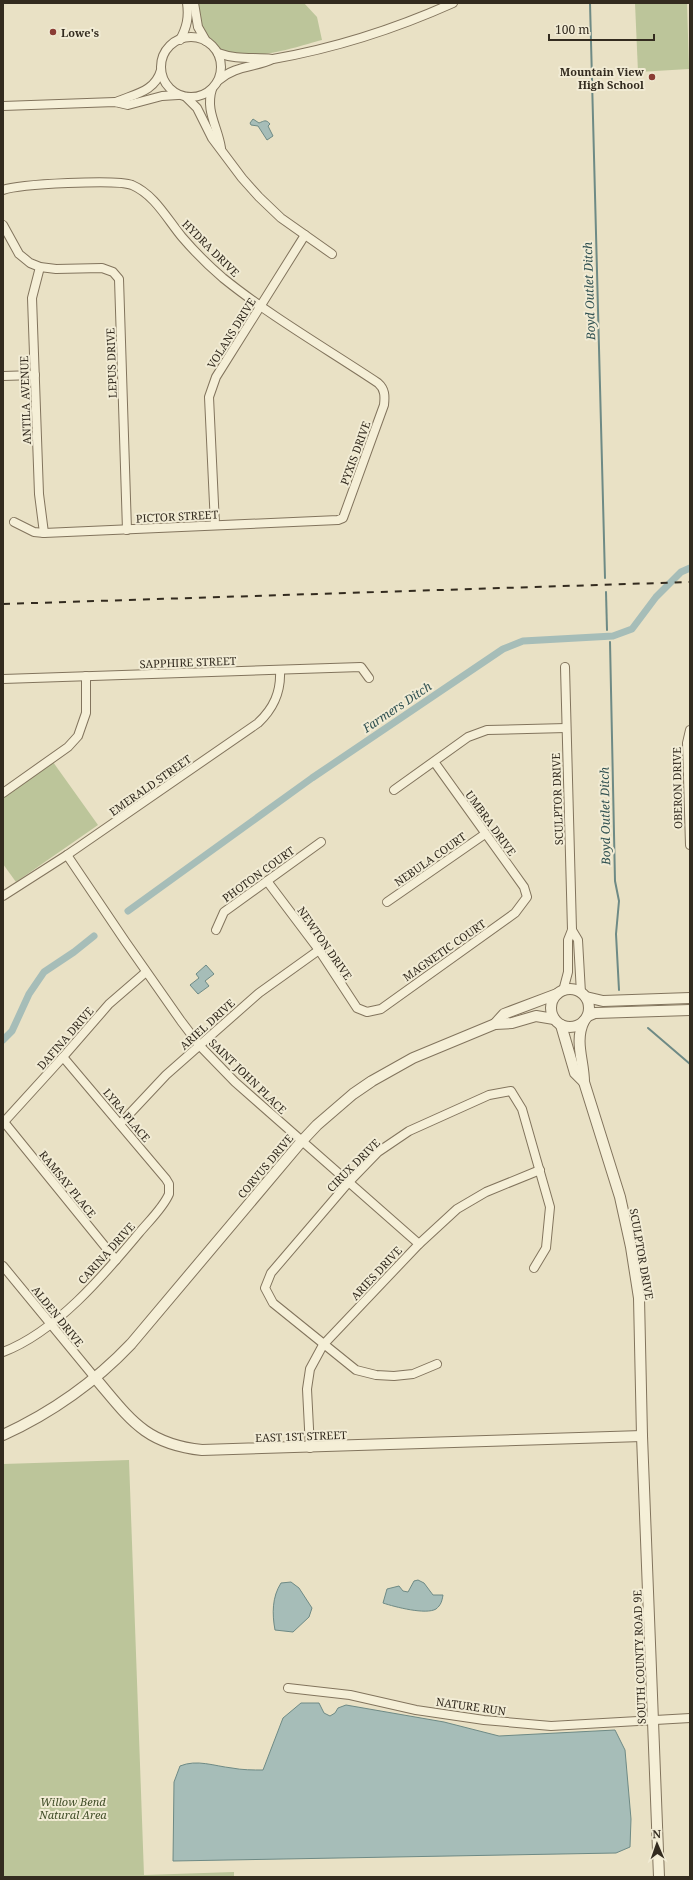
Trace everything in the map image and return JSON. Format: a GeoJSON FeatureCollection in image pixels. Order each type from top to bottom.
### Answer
{"type":"FeatureCollection","features":[{"type":"Feature","properties":{"kind":"street"},"geometry":{"type":"LineString","coordinates":[[180,40],[188,19],[187,3]]}},
{"type":"Feature","properties":{"kind":"street"},"geometry":{"type":"LineString","coordinates":[[194,3],[198,27],[207,42],[218,53],[238,59],[273,59]]}},
{"type":"Feature","properties":{"kind":"street"},"geometry":{"type":"LineString","coordinates":[[218,80],[232,70],[264,64],[273,59],[373,35],[418,19],[453,3]]}},
{"type":"Feature","properties":{"kind":"street"},"geometry":{"type":"LineString","coordinates":[[115,102],[148,89],[155,84],[161,70],[165,52],[174,42],[189,38],[198,38],[207,42]]}},
{"type":"Feature","properties":{"kind":"street"},"geometry":{"type":"LineString","coordinates":[[218,53],[221,67],[218,80],[212,89],[210,96],[210,113],[219,134],[221,149]]}},
{"type":"Feature","properties":{"kind":"street"},"geometry":{"type":"LineString","coordinates":[[161,70],[168,86],[197,108],[212,138],[242,178],[259,197],[281,218],[332,254]]}},
{"type":"Feature","properties":{"kind":"street"},"geometry":{"type":"LineString","coordinates":[[3,106],[115,102],[128,105],[162,96],[200,96],[212,89]]}},
{"type":"Feature","properties":{"kind":"street","name":"HYDRA DRIVE"},"geometry":{"type":"LineString","coordinates":[[3,190],[27,185],[97,183],[124,183],[132,185],[143,191],[154,201],[183,238],[222,277],[261,305],[378,382],[382,386],[385,395]]}},
{"type":"Feature","properties":{"kind":"street"},"geometry":{"type":"LineString","coordinates":[[3,225],[19,254],[40,268]]}},
{"type":"Feature","properties":{"kind":"street","name":"VOLANS DRIVE"},"geometry":{"type":"LineString","coordinates":[[215,526],[209,397],[216,377],[305,235]]}},
{"type":"Feature","properties":{"kind":"street","name":"ANTILA AVENUE"},"geometry":{"type":"LineString","coordinates":[[40,268],[32,298],[39,494],[44,534]]}},
{"type":"Feature","properties":{"kind":"street","name":"LEPUS DRIVE"},"geometry":{"type":"LineString","coordinates":[[40,268],[102,268],[113,272],[119,279],[127,530]]}},
{"type":"Feature","properties":{"kind":"street"},"geometry":{"type":"LineString","coordinates":[[3,376],[35,375]]}},
{"type":"Feature","properties":{"kind":"street","name":"PYXIS DRIVE"},"geometry":{"type":"LineString","coordinates":[[343,518],[384,405],[385,395]]}},
{"type":"Feature","properties":{"kind":"street","name":"PICTOR STREET"},"geometry":{"type":"LineString","coordinates":[[14,522],[34,532],[44,534],[338,520],[343,518]]}},
{"type":"Feature","properties":{"kind":"street","name":"SAPPHIRE STREET"},"geometry":{"type":"LineString","coordinates":[[3,679],[361,667],[369,678]]}},
{"type":"Feature","properties":{"kind":"street","name":"SCULPTOR DRIVE"},"geometry":{"type":"LineString","coordinates":[[560,992],[568,972],[568,940],[572,930],[565,667]]}},
{"type":"Feature","properties":{"kind":"street","name":"EMERALD STREET"},"geometry":{"type":"LineString","coordinates":[[3,896],[67,855],[258,723],[268,714],[275,702],[280,685],[280,670]]}},
{"type":"Feature","properties":{"kind":"street"},"geometry":{"type":"LineString","coordinates":[[3,793],[68,747],[78,736],[86,713],[86,676]]}},
{"type":"Feature","properties":{"kind":"street"},"geometry":{"type":"LineString","coordinates":[[394,790],[435,763],[468,737],[487,730],[566,728]]}},
{"type":"Feature","properties":{"kind":"street","name":"OBERON DRIVE"},"geometry":{"type":"LineString","coordinates":[[690,730],[687,744],[690,846]]}},
{"type":"Feature","properties":{"kind":"street","name":"UMBRA DRIVE"},"geometry":{"type":"LineString","coordinates":[[435,763],[524,887],[527,897]]}},
{"type":"Feature","properties":{"kind":"street","name":"NEBULA COURT"},"geometry":{"type":"LineString","coordinates":[[387,902],[485,834]]}},
{"type":"Feature","properties":{"kind":"street","name":"PHOTON COURT"},"geometry":{"type":"LineString","coordinates":[[216,930],[224,912],[321,842]]}},
{"type":"Feature","properties":{"kind":"street","name":"SAINT JOHN PLACE"},"geometry":{"type":"LineString","coordinates":[[67,855],[146,972],[200,1046],[235,1082],[301,1142],[419,1244]]}},
{"type":"Feature","properties":{"kind":"street","name":"NEWTON DRIVE"},"geometry":{"type":"LineString","coordinates":[[267,881],[318,950],[357,1008],[367,1012]]}},
{"type":"Feature","properties":{"kind":"street","name":"MAGNETIC COURT"},"geometry":{"type":"LineString","coordinates":[[367,1012],[381,1009],[515,913],[527,897]]}},
{"type":"Feature","properties":{"kind":"street","name":"SCULPTOR DRIVE"},"geometry":{"type":"LineString","coordinates":[[572,930],[578,940],[583,995]]}},
{"type":"Feature","properties":{"kind":"street","name":"ARIEL DRIVE"},"geometry":{"type":"LineString","coordinates":[[120,1124],[154,1087],[259,992],[318,950]]}},
{"type":"Feature","properties":{"kind":"street","name":"DAFINA DRIVE"},"geometry":{"type":"LineString","coordinates":[[3,1123],[109,1004],[146,972]]}},
{"type":"Feature","properties":{"kind":"street"},"geometry":{"type":"LineString","coordinates":[[690,998],[603,1001],[569,989],[560,992],[554,998],[551,1008],[557,1022],[573,1027],[595,1013],[690,1010]]}},
{"type":"Feature","properties":{"kind":"street","name":"CORVUS DRIVE"},"geometry":{"type":"LineString","coordinates":[[495,1024],[504,1014],[560,992]]}},
{"type":"Feature","properties":{"kind":"street"},"geometry":{"type":"LineString","coordinates":[[583,995],[589,1010],[586,1019]]}},
{"type":"Feature","properties":{"kind":"street","name":"CORVUS DRIVE"},"geometry":{"type":"LineString","coordinates":[[96,1379],[131,1344],[301,1142],[335,1109],[372,1081],[414,1058],[495,1024],[512,1023],[536,1016],[557,1022]]}},
{"type":"Feature","properties":{"kind":"street","name":"SCULPTOR DRIVE"},"geometry":{"type":"LineString","coordinates":[[586,1019],[580,1028],[579,1043],[584,1069],[584,1082],[620,1197],[636,1272],[639,1298],[642,1436]]}},
{"type":"Feature","properties":{"kind":"street","name":"SCULPTOR DRIVE"},"geometry":{"type":"LineString","coordinates":[[557,1022],[575,1073],[584,1082]]}},
{"type":"Feature","properties":{"kind":"street","name":"LYRA PLACE"},"geometry":{"type":"LineString","coordinates":[[63,1057],[166,1179],[170,1190]]}},
{"type":"Feature","properties":{"kind":"street","name":"CIRUX DRIVE"},"geometry":{"type":"LineString","coordinates":[[324,1345],[273,1303],[265,1288],[271,1273],[348,1182],[378,1152],[409,1131],[489,1096],[511,1091],[522,1109],[540,1170]]}},
{"type":"Feature","properties":{"kind":"street","name":"RAMSAY PLACE"},"geometry":{"type":"LineString","coordinates":[[3,1123],[116,1260]]}},
{"type":"Feature","properties":{"kind":"street"},"geometry":{"type":"LineString","coordinates":[[534,1268],[546,1248],[550,1208],[540,1170]]}},
{"type":"Feature","properties":{"kind":"street","name":"ARIES DRIVE"},"geometry":{"type":"LineString","coordinates":[[310,1448],[307,1389],[310,1368],[324,1345],[419,1244],[457,1209],[486,1192],[540,1170]]}},
{"type":"Feature","properties":{"kind":"street","name":"CARINA DRIVE"},"geometry":{"type":"LineString","coordinates":[[3,1352],[28,1340],[50,1324],[89,1289],[116,1260],[167,1199],[170,1190]]}},
{"type":"Feature","properties":{"kind":"street","name":"ALDEN DRIVE"},"geometry":{"type":"LineString","coordinates":[[3,1266],[96,1379]]}},
{"type":"Feature","properties":{"kind":"street"},"geometry":{"type":"LineString","coordinates":[[324,1345],[356,1370],[376,1375],[394,1376],[413,1374],[437,1364]]}},
{"type":"Feature","properties":{"kind":"street"},"geometry":{"type":"LineString","coordinates":[[3,1435],[46,1414],[96,1379]]}},
{"type":"Feature","properties":{"kind":"street","name":"EAST 1ST STREET"},"geometry":{"type":"LineString","coordinates":[[96,1379],[125,1414],[139,1428],[155,1438],[172,1445],[202,1450],[310,1448],[642,1436]]}},
{"type":"Feature","properties":{"kind":"street","name":"SOUTH COUNTY ROAD 9E"},"geometry":{"type":"LineString","coordinates":[[642,1436],[659,1877]]}},
{"type":"Feature","properties":{"kind":"street","name":"NATURE RUN"},"geometry":{"type":"LineString","coordinates":[[288,1688],[350,1695],[416,1710],[484,1720],[542,1725],[690,1718]]}},
{"type":"Feature","properties":{"kind":"green space"},"geometry":{"type":"Polygon","coordinates":[[[197,3],[304,3],[317,17],[322,40],[258,55],[225,53],[212,45],[203,33],[197,3]]]}},
{"type":"Feature","properties":{"kind":"green space"},"geometry":{"type":"Polygon","coordinates":[[[635,3],[687,3],[689,69],[638,72],[635,3]]]}},
{"type":"Feature","properties":{"kind":"green space"},"geometry":{"type":"Polygon","coordinates":[[[53,762],[98,825],[16,882],[3,864],[3,797],[53,762]]]}},
{"type":"Feature","properties":{"kind":"green space","name":"Willow Bend Natural Area"},"geometry":{"type":"Polygon","coordinates":[[[129,1460],[144,1875],[234,1872],[234,1877],[3,1877],[3,1464],[129,1460]]]}},
{"type":"Feature","properties":{"kind":"water"},"geometry":{"type":"Polygon","coordinates":[[[253,119],[259,123],[265,121],[269,122],[270,124],[268,126],[273,136],[267,140],[258,126],[251,125],[250,123],[253,119]]]}},
{"type":"Feature","properties":{"kind":"water"},"geometry":{"type":"Polygon","coordinates":[[[206,965],[214,974],[205,981],[209,986],[198,994],[190,985],[199,978],[196,974],[206,965]]]}},
{"type":"Feature","properties":{"kind":"water"},"geometry":{"type":"Polygon","coordinates":[[[418,1580],[424,1583],[433,1595],[443,1595],[441,1603],[436,1609],[431,1611],[418,1611],[383,1603],[387,1589],[399,1586],[403,1591],[408,1592],[414,1581],[418,1580]]]}},
{"type":"Feature","properties":{"kind":"water"},"geometry":{"type":"Polygon","coordinates":[[[291,1582],[299,1588],[312,1608],[309,1617],[293,1632],[275,1630],[273,1612],[274,1600],[278,1588],[281,1583],[291,1582]]]}},
{"type":"Feature","properties":{"kind":"water"},"geometry":{"type":"Polygon","coordinates":[[[301,1703],[319,1703],[324,1713],[330,1716],[335,1713],[338,1708],[346,1705],[444,1722],[499,1736],[615,1730],[625,1750],[631,1819],[630,1847],[616,1853],[173,1861],[174,1782],[180,1766],[199,1763],[240,1769],[263,1770],[283,1718],[301,1703]]]}},
{"type":"Feature","properties":{"kind":"waterway","name":"Boyd Outlet Ditch"},"geometry":{"type":"LineString","coordinates":[[590,3],[605,578]]}},
{"type":"Feature","properties":{"kind":"waterway","name":"Farmers Ditch"},"geometry":{"type":"LineString","coordinates":[[128,911],[312,778],[503,649],[523,641],[613,636],[632,629],[656,597],[681,572],[690,568]]}},
{"type":"Feature","properties":{"kind":"waterway","name":"Boyd Outlet Ditch"},"geometry":{"type":"LineString","coordinates":[[606,592],[607,630]]}},
{"type":"Feature","properties":{"kind":"waterway","name":"Boyd Outlet Ditch"},"geometry":{"type":"LineString","coordinates":[[610,642],[615,881],[619,901],[616,934],[619,990]]}},
{"type":"Feature","properties":{"kind":"waterway","name":"Farmers Ditch"},"geometry":{"type":"LineString","coordinates":[[3,1040],[12,1031],[29,994],[44,972],[74,952],[94,936]]}},
{"type":"Feature","properties":{"kind":"waterway","name":"Boyd Outlet Ditch"},"geometry":{"type":"LineString","coordinates":[[648,1028],[690,1064]]}},
{"type":"Feature","properties":{"kind":"railway"},"geometry":{"type":"LineString","coordinates":[[3,604],[690,582]]}},
{"type":"Feature","properties":{"kind":"place","name":"Lowe's"},"geometry":{"type":"Point","coordinates":[53,32]}},
{"type":"Feature","properties":{"kind":"place","name":"Mountain View High School"},"geometry":{"type":"Point","coordinates":[652,77]}}]}
